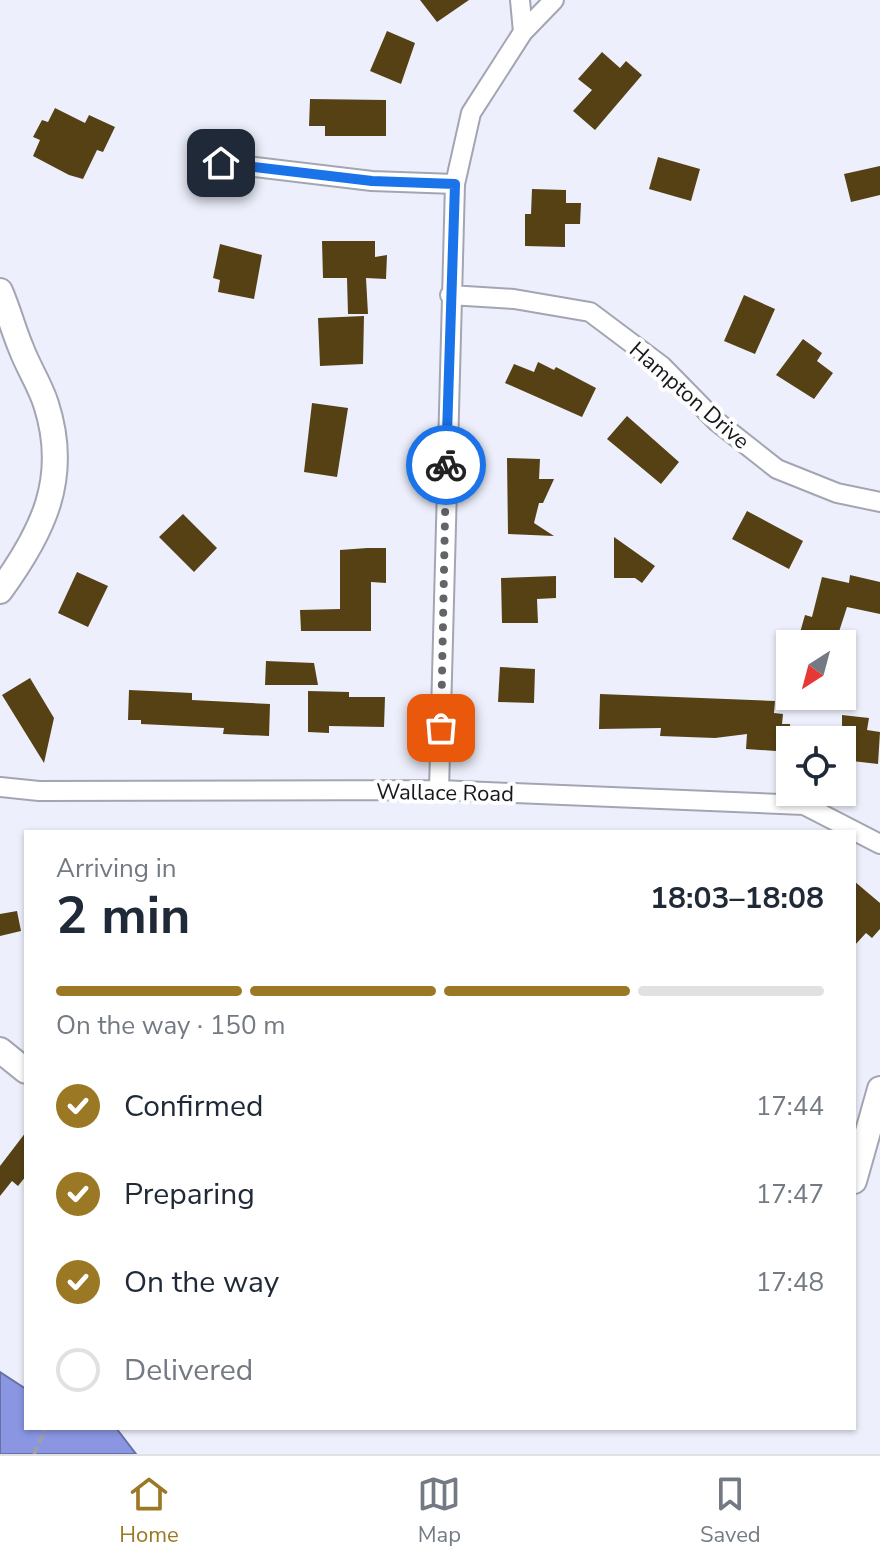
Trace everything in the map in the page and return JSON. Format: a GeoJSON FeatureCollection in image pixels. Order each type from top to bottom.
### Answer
{"type":"FeatureCollection","features":[{"type":"Feature","properties":{"kind":"street"},"geometry":{"type":"LineString","coordinates":[[520,0],[523,32]]}},
{"type":"Feature","properties":{"kind":"street"},"geometry":{"type":"LineString","coordinates":[[439,790],[455,184],[471,113],[523,32],[554,0]]}},
{"type":"Feature","properties":{"kind":"street"},"geometry":{"type":"LineString","coordinates":[[221,163],[372,181],[455,184]]}},
{"type":"Feature","properties":{"kind":"street"},"geometry":{"type":"LineString","coordinates":[[0,291],[21,349],[46,404],[54,447],[55,479],[48,511],[36,538],[0,591]]}},
{"type":"Feature","properties":{"kind":"street","name":"Hampton Drive"},"geometry":{"type":"LineString","coordinates":[[450,295],[514,299],[590,312],[662,366],[716,421],[777,469],[837,493],[880,502]]}},
{"type":"Feature","properties":{"kind":"street","name":"Wallace Road"},"geometry":{"type":"LineString","coordinates":[[0,787],[39,791],[439,790],[804,805],[853,830]]}},
{"type":"Feature","properties":{"kind":"street","name":"Wallace Road"},"geometry":{"type":"LineString","coordinates":[[856,832],[880,844]]}},
{"type":"Feature","properties":{"kind":"street"},"geometry":{"type":"LineString","coordinates":[[0,1050],[24,1069]]}},
{"type":"Feature","properties":{"kind":"street"},"geometry":{"type":"LineString","coordinates":[[856,1174],[880,1089]]}},
{"type":"Feature","properties":{"kind":"path"},"geometry":{"type":"LineString","coordinates":[[34,1454],[45,1430]]}},
{"type":"Feature","properties":{"kind":"water"},"geometry":{"type":"Polygon","coordinates":[[[0,1372],[24,1388],[24,1430],[118,1430],[136,1454],[0,1454],[0,1372]]]}},
{"type":"Feature","properties":{"kind":"building"},"geometry":{"type":"Polygon","coordinates":[[[420,0],[469,0],[437,22],[420,0]]]}},
{"type":"Feature","properties":{"kind":"building"},"geometry":{"type":"Polygon","coordinates":[[[387,31],[415,43],[401,84],[370,71],[387,31]]]}},
{"type":"Feature","properties":{"kind":"building"},"geometry":{"type":"Polygon","coordinates":[[[602,52],[620,68],[626,61],[642,75],[595,130],[573,111],[592,90],[578,79],[602,52]]]}},
{"type":"Feature","properties":{"kind":"building"},"geometry":{"type":"Polygon","coordinates":[[[310,99],[386,100],[386,136],[325,136],[325,126],[309,126],[310,99]]]}},
{"type":"Feature","properties":{"kind":"building"},"geometry":{"type":"Polygon","coordinates":[[[55,108],[85,123],[89,115],[115,127],[103,152],[97,150],[83,179],[33,156],[40,140],[33,137],[42,120],[48,122],[55,108]]]}},
{"type":"Feature","properties":{"kind":"building"},"geometry":{"type":"Polygon","coordinates":[[[658,157],[700,169],[691,201],[649,189],[658,157]]]}},
{"type":"Feature","properties":{"kind":"building"},"geometry":{"type":"Polygon","coordinates":[[[880,166],[880,195],[851,202],[844,174],[880,166]]]}},
{"type":"Feature","properties":{"kind":"building"},"geometry":{"type":"Polygon","coordinates":[[[532,189],[566,190],[566,203],[581,203],[580,224],[565,224],[565,247],[525,246],[525,214],[531,214],[532,189]]]}},
{"type":"Feature","properties":{"kind":"building"},"geometry":{"type":"Polygon","coordinates":[[[322,241],[375,241],[375,257],[387,255],[386,279],[366,278],[368,314],[348,314],[347,278],[323,278],[322,241]]]}},
{"type":"Feature","properties":{"kind":"building"},"geometry":{"type":"Polygon","coordinates":[[[220,244],[262,255],[254,299],[218,292],[220,280],[213,278],[220,244]]]}},
{"type":"Feature","properties":{"kind":"building"},"geometry":{"type":"Polygon","coordinates":[[[744,295],[775,309],[755,354],[724,341],[744,295]]]}},
{"type":"Feature","properties":{"kind":"building"},"geometry":{"type":"Polygon","coordinates":[[[364,316],[363,364],[320,366],[318,318],[364,316]]]}},
{"type":"Feature","properties":{"kind":"building"},"geometry":{"type":"Polygon","coordinates":[[[803,339],[822,353],[817,361],[833,373],[814,399],[776,375],[803,339]]]}},
{"type":"Feature","properties":{"kind":"building"},"geometry":{"type":"Polygon","coordinates":[[[538,362],[554,370],[556,367],[596,388],[582,417],[505,383],[514,364],[534,372],[538,362]]]}},
{"type":"Feature","properties":{"kind":"building"},"geometry":{"type":"Polygon","coordinates":[[[312,403],[348,408],[337,477],[304,472],[312,403]]]}},
{"type":"Feature","properties":{"kind":"building"},"geometry":{"type":"Polygon","coordinates":[[[627,416],[679,462],[661,484],[607,439],[627,416]]]}},
{"type":"Feature","properties":{"kind":"building"},"geometry":{"type":"Polygon","coordinates":[[[507,458],[540,459],[539,479],[554,479],[543,503],[539,503],[534,523],[554,536],[508,534],[507,458]]]}},
{"type":"Feature","properties":{"kind":"building"},"geometry":{"type":"Polygon","coordinates":[[[747,511],[803,541],[789,569],[732,539],[747,511]]]}},
{"type":"Feature","properties":{"kind":"building"},"geometry":{"type":"Polygon","coordinates":[[[183,514],[217,548],[194,572],[159,537],[183,514]]]}},
{"type":"Feature","properties":{"kind":"building"},"geometry":{"type":"Polygon","coordinates":[[[614,537],[655,566],[642,583],[635,578],[614,578],[614,537]]]}},
{"type":"Feature","properties":{"kind":"building"},"geometry":{"type":"Polygon","coordinates":[[[386,548],[386,583],[371,582],[371,631],[301,631],[300,610],[340,609],[340,550],[386,548]]]}},
{"type":"Feature","properties":{"kind":"building"},"geometry":{"type":"Polygon","coordinates":[[[77,572],[108,586],[88,627],[58,613],[77,572]]]}},
{"type":"Feature","properties":{"kind":"building"},"geometry":{"type":"Polygon","coordinates":[[[850,575],[880,582],[880,614],[847,607],[840,630],[801,630],[805,615],[812,617],[822,577],[849,583],[850,575]]]}},
{"type":"Feature","properties":{"kind":"building"},"geometry":{"type":"Polygon","coordinates":[[[556,576],[556,598],[537,599],[538,623],[502,623],[501,578],[556,576]]]}},
{"type":"Feature","properties":{"kind":"building"},"geometry":{"type":"Polygon","coordinates":[[[266,661],[314,663],[318,685],[265,685],[266,661]]]}},
{"type":"Feature","properties":{"kind":"building"},"geometry":{"type":"Polygon","coordinates":[[[500,667],[535,669],[534,703],[498,702],[500,667]]]}},
{"type":"Feature","properties":{"kind":"building"},"geometry":{"type":"Polygon","coordinates":[[[30,678],[54,718],[44,763],[2,695],[30,678]]]}},
{"type":"Feature","properties":{"kind":"building"},"geometry":{"type":"Polygon","coordinates":[[[129,690],[192,693],[192,700],[270,704],[269,736],[223,734],[224,728],[141,724],[141,720],[128,720],[129,690]]]}},
{"type":"Feature","properties":{"kind":"building"},"geometry":{"type":"Polygon","coordinates":[[[308,691],[349,692],[349,697],[385,697],[384,727],[329,726],[329,733],[308,732],[308,691]]]}},
{"type":"Feature","properties":{"kind":"building"},"geometry":{"type":"Polygon","coordinates":[[[600,694],[775,701],[774,713],[783,714],[782,724],[790,724],[776,726],[776,751],[746,749],[747,734],[715,738],[660,736],[661,728],[599,729],[600,694]]]}},
{"type":"Feature","properties":{"kind":"building"},"geometry":{"type":"Polygon","coordinates":[[[842,715],[869,718],[867,730],[880,732],[878,764],[856,761],[856,726],[842,726],[842,715]]]}},
{"type":"Feature","properties":{"kind":"building"},"geometry":{"type":"Polygon","coordinates":[[[856,883],[880,903],[880,929],[872,938],[866,933],[856,944],[856,883]]]}},
{"type":"Feature","properties":{"kind":"building"},"geometry":{"type":"Polygon","coordinates":[[[17,911],[21,931],[0,936],[0,914],[17,911]]]}},
{"type":"Feature","properties":{"kind":"building"},"geometry":{"type":"Polygon","coordinates":[[[24,1135],[24,1178],[18,1186],[12,1181],[0,1196],[0,1166],[24,1135]]]}},
{"type":"Feature","properties":{"kind":"way so far"},"geometry":{"type":"LineString","coordinates":[[441,728],[446,465]]}},
{"type":"Feature","properties":{"kind":"route"},"geometry":{"type":"LineString","coordinates":[[221,163],[372,181],[455,184],[446,465]]}}]}
